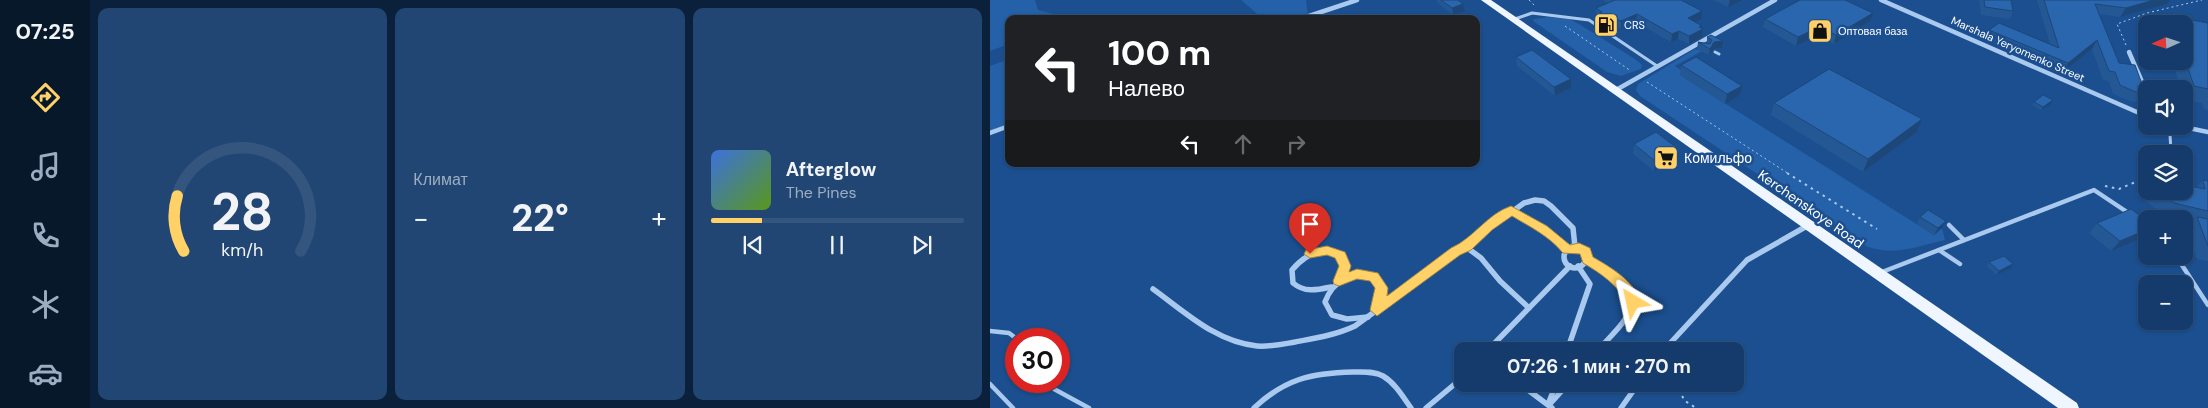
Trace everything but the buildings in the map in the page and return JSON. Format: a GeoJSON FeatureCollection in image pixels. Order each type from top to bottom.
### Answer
{"type":"FeatureCollection","features":[{"type":"Feature","properties":{"kind":"main road","name":"Kerchenskoye Road"},"geometry":{"type":"LineString","coordinates":[[1486,0],[1807,226],[2071,408]]}},
{"type":"Feature","properties":{"kind":"street"},"geometry":{"type":"LineString","coordinates":[[1312,15],[1357,0]]}},
{"type":"Feature","properties":{"kind":"street"},"geometry":{"type":"LineString","coordinates":[[1616,90],[1776,0]]}},
{"type":"Feature","properties":{"kind":"street","name":"Marshala Yeryomenko Street"},"geometry":{"type":"LineString","coordinates":[[1881,0],[2138,112]]}},
{"type":"Feature","properties":{"kind":"street"},"geometry":{"type":"LineString","coordinates":[[2129,52],[2141,80]]}},
{"type":"Feature","properties":{"kind":"street"},"geometry":{"type":"LineString","coordinates":[[990,133],[1005,127]]}},
{"type":"Feature","properties":{"kind":"street"},"geometry":{"type":"LineString","coordinates":[[2193,129],[2208,132]]}},
{"type":"Feature","properties":{"kind":"street"},"geometry":{"type":"LineString","coordinates":[[1153,289],[1210,329],[1231,340],[1255,346],[1270,346],[1340,334],[1369,317],[1456,252],[1466,247],[1487,226],[1533,199],[1544,201],[1573,228],[1575,247]]}},
{"type":"Feature","properties":{"kind":"street"},"geometry":{"type":"LineString","coordinates":[[1511,211],[1559,240],[1567,250]]}},
{"type":"Feature","properties":{"kind":"street"},"geometry":{"type":"LineString","coordinates":[[1671,342],[1747,260],[1807,226]]}},
{"type":"Feature","properties":{"kind":"street"},"geometry":{"type":"LineString","coordinates":[[1466,247],[1481,258],[1500,281],[1530,308]]}},
{"type":"Feature","properties":{"kind":"street"},"geometry":{"type":"LineString","coordinates":[[1570,266],[1563,258],[1567,250],[1575,247],[1585,251],[1587,260],[1607,271],[1632,294],[1633,302],[1628,316],[1605,342]]}},
{"type":"Feature","properties":{"kind":"street"},"geometry":{"type":"LineString","coordinates":[[1332,287],[1314,291],[1298,288],[1293,283],[1292,270],[1302,258],[1327,250],[1340,255],[1345,266],[1339,281]]}},
{"type":"Feature","properties":{"kind":"street"},"geometry":{"type":"LineString","coordinates":[[1496,342],[1570,266],[1578,266],[1587,260]]}},
{"type":"Feature","properties":{"kind":"street"},"geometry":{"type":"LineString","coordinates":[[1570,342],[1590,284],[1578,266]]}},
{"type":"Feature","properties":{"kind":"street"},"geometry":{"type":"LineString","coordinates":[[1369,317],[1347,319],[1332,314],[1325,302],[1332,287],[1339,281],[1357,274],[1374,277],[1382,288],[1377,310]]}},
{"type":"Feature","properties":{"kind":"street"},"geometry":{"type":"LineString","coordinates":[[1254,408],[1282,385],[1304,375],[1325,372],[1362,372],[1381,375],[1400,390],[1411,408]]}},
{"type":"Feature","properties":{"kind":"street"},"geometry":{"type":"LineString","coordinates":[[1426,408],[1454,385]]}},
{"type":"Feature","properties":{"kind":"street"},"geometry":{"type":"LineString","coordinates":[[1530,392],[1550,407]]}},
{"type":"Feature","properties":{"kind":"street"},"geometry":{"type":"LineString","coordinates":[[1550,407],[1554,392]]}},
{"type":"Feature","properties":{"kind":"street"},"geometry":{"type":"LineString","coordinates":[[1550,407],[1562,392]]}},
{"type":"Feature","properties":{"kind":"street"},"geometry":{"type":"LineString","coordinates":[[1621,408],[1632,392]]}},
{"type":"Feature","properties":{"kind":"lane"},"geometry":{"type":"LineString","coordinates":[[1514,20],[1532,13],[1546,13],[1589,20],[1657,66]]}},
{"type":"Feature","properties":{"kind":"lane"},"geometry":{"type":"LineString","coordinates":[[1698,43],[1703,45]]}},
{"type":"Feature","properties":{"kind":"lane"},"geometry":{"type":"LineString","coordinates":[[1715,52],[1719,54]]}},
{"type":"Feature","properties":{"kind":"lane"},"geometry":{"type":"LineString","coordinates":[[1878,274],[2094,190],[2138,219]]}},
{"type":"Feature","properties":{"kind":"lane"},"geometry":{"type":"LineString","coordinates":[[1949,225],[1964,240]]}},
{"type":"Feature","properties":{"kind":"lane"},"geometry":{"type":"LineString","coordinates":[[2193,226],[2200,227]]}},
{"type":"Feature","properties":{"kind":"lane"},"geometry":{"type":"LineString","coordinates":[[1939,250],[1960,264]]}},
{"type":"Feature","properties":{"kind":"lane"},"geometry":{"type":"LineString","coordinates":[[2182,265],[2208,306]]}},
{"type":"Feature","properties":{"kind":"lane"},"geometry":{"type":"LineString","coordinates":[[990,331],[998,330],[1005,332]]}},
{"type":"Feature","properties":{"kind":"lane"},"geometry":{"type":"LineString","coordinates":[[990,384],[1013,408]]}},
{"type":"Feature","properties":{"kind":"lane"},"geometry":{"type":"LineString","coordinates":[[1061,393],[1089,408]]}},
{"type":"Feature","properties":{"kind":"path"},"geometry":{"type":"LineString","coordinates":[[1529,0],[1770,163],[1837,202],[1877,229]]}},
{"type":"Feature","properties":{"kind":"path"},"geometry":{"type":"LineString","coordinates":[[2129,52],[2117,24],[2147,13],[2202,0]]}},
{"type":"Feature","properties":{"kind":"path"},"geometry":{"type":"LineString","coordinates":[[2094,190],[2103,186],[2119,189],[2138,180]]}},
{"type":"Feature","properties":{"kind":"path"},"geometry":{"type":"LineString","coordinates":[[1680,392],[1685,401],[1696,408]]}},
{"type":"Feature","properties":{"kind":"shaded area"},"geometry":{"type":"Polygon","coordinates":[[[990,0],[1035,0],[1038,10],[1053,14],[1005,15],[1005,45],[990,51],[990,0]]]}},
{"type":"Feature","properties":{"kind":"shaded area"},"geometry":{"type":"Polygon","coordinates":[[[1241,0],[1306,0],[1308,15],[1258,15],[1241,0]]]}},
{"type":"Feature","properties":{"kind":"shaded area"},"geometry":{"type":"Polygon","coordinates":[[[1549,17],[1569,19],[1579,24],[1635,59],[1642,65],[1641,69],[1621,76],[1607,72],[1533,21],[1534,19],[1549,17]]]}},
{"type":"Feature","properties":{"kind":"shaded area"},"geometry":{"type":"Polygon","coordinates":[[[1695,49],[1702,51],[1675,66],[1684,72],[1680,75],[1934,235],[1942,228],[1945,240],[1896,251],[1886,251],[1866,246],[1640,96],[1636,90],[1638,84],[1695,49]]]}},
{"type":"Feature","properties":{"kind":"shaded area"},"geometry":{"type":"Polygon","coordinates":[[[1005,60],[1005,127],[990,133],[990,66],[1005,60]]]}},
{"type":"Feature","properties":{"kind":"place","name":"CRS"},"geometry":{"type":"Point","coordinates":[1606,25]}},
{"type":"Feature","properties":{"kind":"place","name":"Оптовая база"},"geometry":{"type":"Point","coordinates":[1820,31]}},
{"type":"Feature","properties":{"kind":"place","name":"Комильфо"},"geometry":{"type":"Point","coordinates":[1666,158]}},
{"type":"Feature","properties":{"kind":"route"},"geometry":{"type":"LineString","coordinates":[[1310,254],[1327,250],[1340,255],[1344,260],[1345,266],[1339,281],[1357,274],[1366,274],[1374,277],[1382,288],[1377,310],[1456,252],[1466,247],[1487,226],[1511,211],[1524,216],[1559,240],[1567,250],[1575,247],[1585,251],[1588,257],[1587,260],[1607,271],[1632,294],[1633,302]]}}]}
